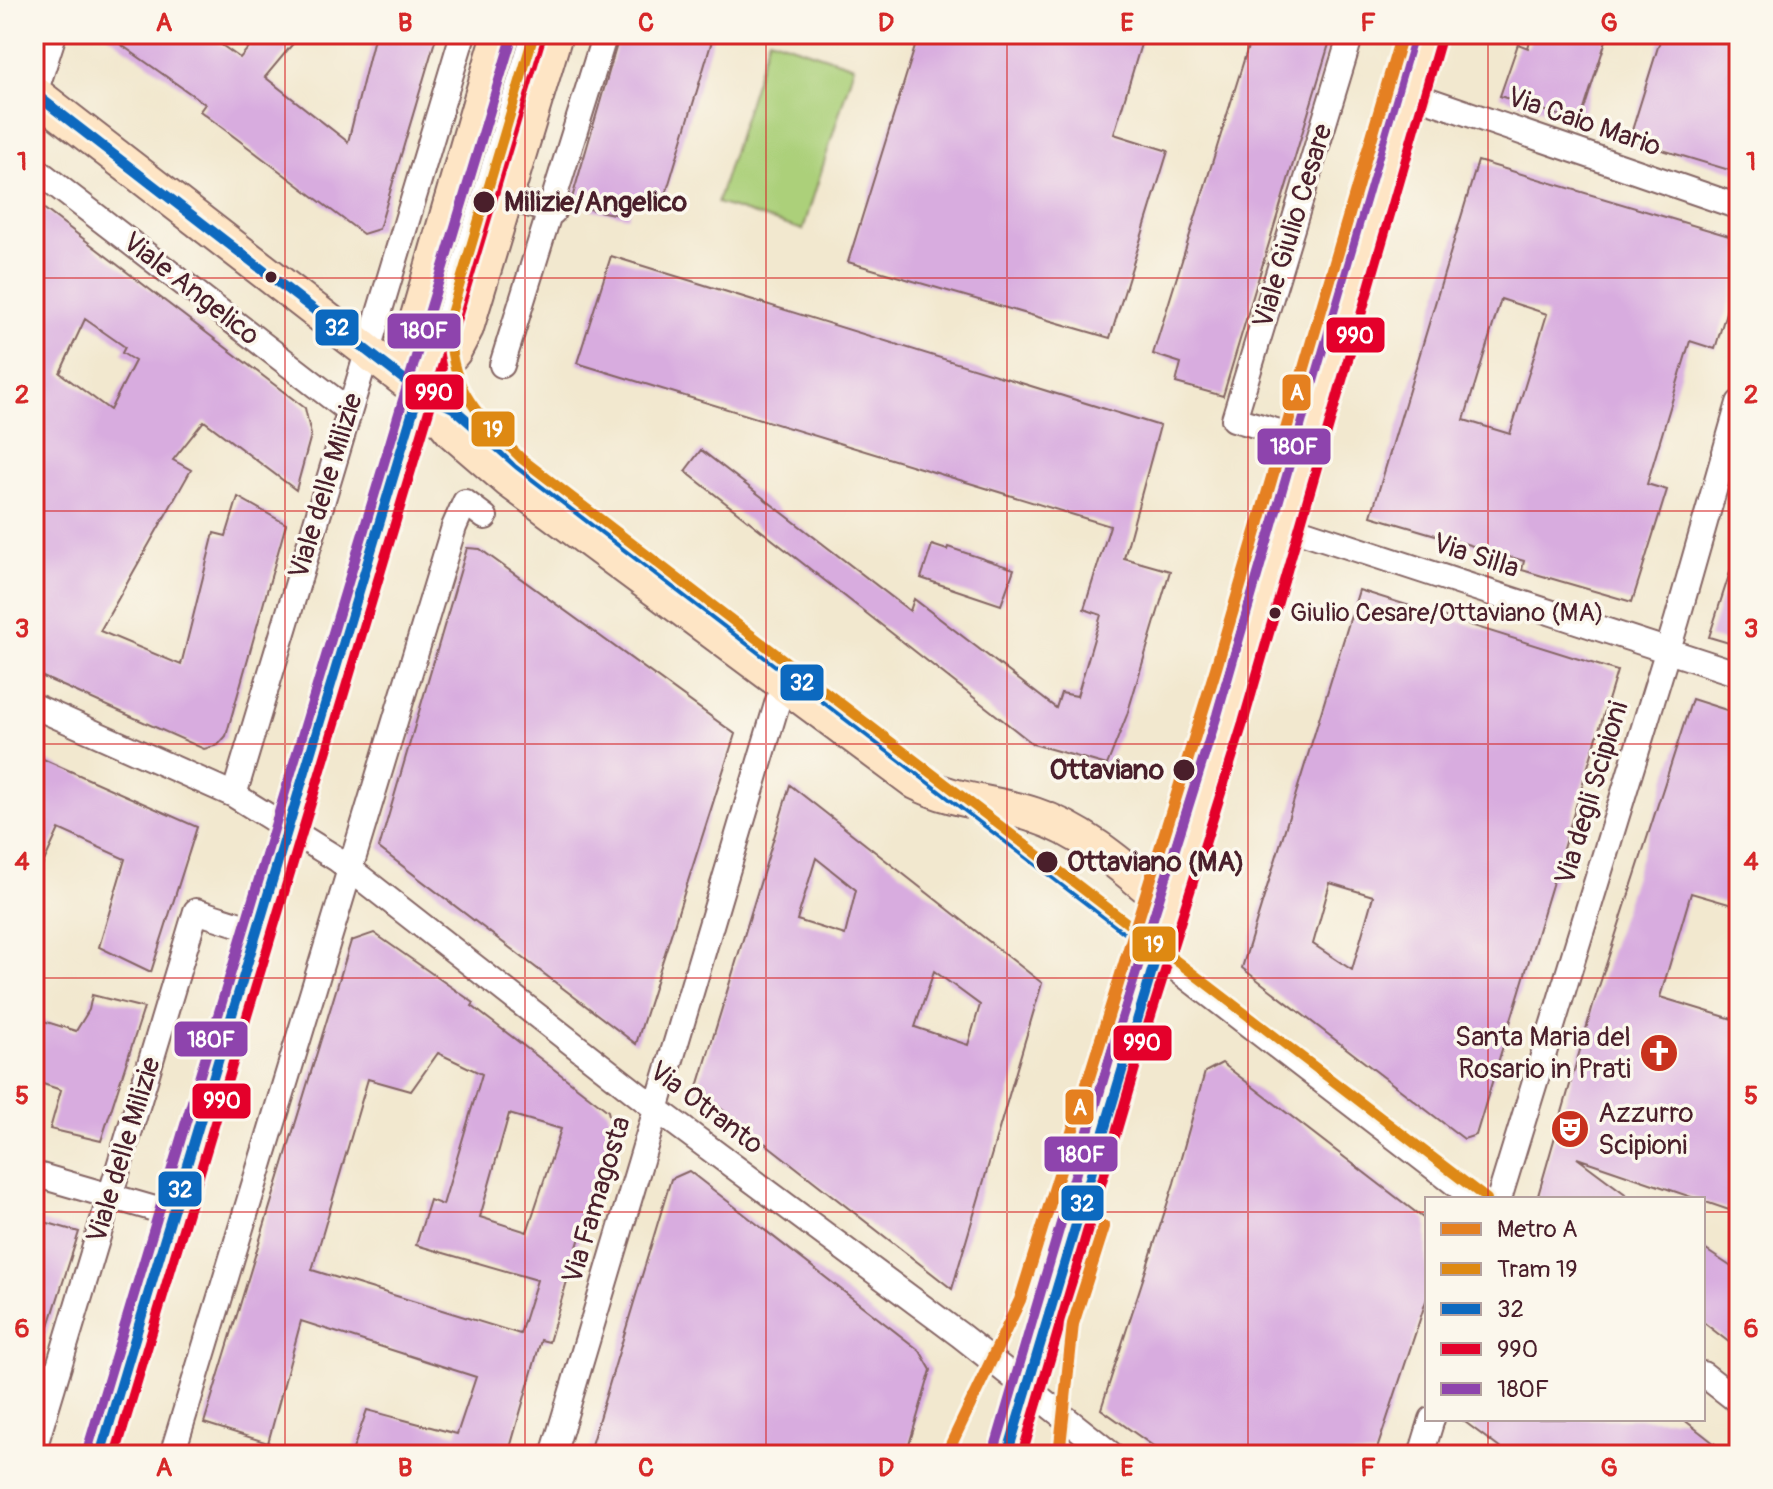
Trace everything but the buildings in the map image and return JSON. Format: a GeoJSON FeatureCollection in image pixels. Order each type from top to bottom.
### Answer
{"type":"FeatureCollection","features":[{"type":"Feature","properties":{"kind":"street"},"geometry":{"type":"LineString","coordinates":[[54,34],[34,94],[419,391],[453,432],[510,481],[916,782],[943,796],[1035,815],[1060,826],[1101,850],[1171,907]]}},
{"type":"Feature","properties":{"kind":"street","name":"Viale delle Milizie"},"geometry":{"type":"LineString","coordinates":[[419,391],[454,351],[466,328],[555,34]]}},
{"type":"Feature","properties":{"kind":"street"},"geometry":{"type":"LineString","coordinates":[[502,365],[553,212],[605,34]]}},
{"type":"Feature","properties":{"kind":"street","name":"Viale Giulio Cesare"},"geometry":{"type":"LineString","coordinates":[[1311,441],[1234,419],[1351,34]]}},
{"type":"Feature","properties":{"kind":"street"},"geometry":{"type":"LineString","coordinates":[[1007,1455],[1286,526],[1428,34]]}},
{"type":"Feature","properties":{"kind":"street","name":"Viale delle Milizie"},"geometry":{"type":"LineString","coordinates":[[100,1455],[419,391],[415,357],[417,320],[497,42],[462,37],[234,795]]}},
{"type":"Feature","properties":{"kind":"street","name":"Via Caio Mario"},"geometry":{"type":"LineString","coordinates":[[1411,94],[1739,207]]}},
{"type":"Feature","properties":{"kind":"street","name":"Viale Angelico"},"geometry":{"type":"LineString","coordinates":[[34,168],[349,411]]}},
{"type":"Feature","properties":{"kind":"street"},"geometry":{"type":"LineString","coordinates":[[505,197],[553,212]]}},
{"type":"Feature","properties":{"kind":"street","name":"Via degli Scipioni"},"geometry":{"type":"LineString","coordinates":[[1500,1197],[1739,403]]}},
{"type":"Feature","properties":{"kind":"street"},"geometry":{"type":"LineString","coordinates":[[172,1455],[352,871],[454,527],[465,502],[485,517]]}},
{"type":"Feature","properties":{"kind":"street","name":"Via Silla"},"geometry":{"type":"LineString","coordinates":[[1286,526],[1739,674]]}},
{"type":"Feature","properties":{"kind":"street","name":"Via Famagosta"},"geometry":{"type":"LineString","coordinates":[[553,1455],[780,694]]}},
{"type":"Feature","properties":{"kind":"street"},"geometry":{"type":"LineString","coordinates":[[34,706],[234,795],[352,871]]}},
{"type":"Feature","properties":{"kind":"street","name":"Via Otranto"},"geometry":{"type":"LineString","coordinates":[[352,871],[655,1108],[960,1335],[1112,1455]]}},
{"type":"Feature","properties":{"kind":"street","name":"Viale delle Milizie"},"geometry":{"type":"LineString","coordinates":[[34,1449],[196,911],[256,930]]}},
{"type":"Feature","properties":{"kind":"street"},"geometry":{"type":"LineString","coordinates":[[1157,954],[1472,1197]]}},
{"type":"Feature","properties":{"kind":"street"},"geometry":{"type":"LineString","coordinates":[[34,1174],[172,1214]]}},
{"type":"Feature","properties":{"kind":"street"},"geometry":{"type":"LineString","coordinates":[[1705,1376],[1739,1402]]}},
{"type":"Feature","properties":{"kind":"street"},"geometry":{"type":"LineString","coordinates":[[1421,1455],[1431,1421]]}},
{"type":"Feature","properties":{"kind":"lane","name":"Viale delle Milizie"},"geometry":{"type":"LineString","coordinates":[[419,391],[528,34]]}},
{"type":"Feature","properties":{"kind":"green space"},"geometry":{"type":"Polygon","coordinates":[[[769,38],[854,66],[803,230],[717,203],[769,38]]]}},
{"type":"Feature","properties":{"kind":"metro line","name":"A"},"geometry":{"type":"LineString","coordinates":[[946,1455],[1020,1300],[1216,668],[1402,34]]}},
{"type":"Feature","properties":{"kind":"metro line","name":"A"},"geometry":{"type":"LineString","coordinates":[[1059,1455],[1073,1324],[1104,1227]]}},
{"type":"Feature","properties":{"kind":"tram line","name":"19"},"geometry":{"type":"LineString","coordinates":[[534,34],[450,317],[450,341],[459,380],[467,397],[490,427],[522,459],[1484,1197]]}},
{"type":"Feature","properties":{"kind":"transit line","name":"180F"},"geometry":{"type":"LineString","coordinates":[[87,1451],[513,34]]}},
{"type":"Feature","properties":{"kind":"transit line","name":"180F"},"geometry":{"type":"LineString","coordinates":[[994,1451],[1116,1036],[1217,715],[1413,34]]}},
{"type":"Feature","properties":{"kind":"transit line","name":"990"},"geometry":{"type":"LineString","coordinates":[[115,1455],[541,38]]}},
{"type":"Feature","properties":{"kind":"transit line","name":"990"},"geometry":{"type":"LineString","coordinates":[[1022,1455],[1142,1044],[1243,723],[1441,38]]}},
{"type":"Feature","properties":{"kind":"transit line","name":"32"},"geometry":{"type":"LineString","coordinates":[[34,93],[419,391],[453,408],[518,465],[1157,954],[1007,1455]]}},
{"type":"Feature","properties":{"kind":"transit line","name":"32"},"geometry":{"type":"LineString","coordinates":[[100,1455],[419,391]]}},
{"type":"Feature","properties":{"kind":"place","name":"Milizie/Angelico"},"geometry":{"type":"Point","coordinates":[484,202]}},
{"type":"Feature","properties":{"kind":"place","name":"Giulio Cesare/Ottaviano (MA)"},"geometry":{"type":"Point","coordinates":[1275,613]}},
{"type":"Feature","properties":{"kind":"place","name":"Ottaviano"},"geometry":{"type":"Point","coordinates":[1184,770]}},
{"type":"Feature","properties":{"kind":"place","name":"Ottaviano (MA)"},"geometry":{"type":"Point","coordinates":[1047,862]}},
{"type":"Feature","properties":{"kind":"place","name":"Santa Maria del Rosario in Prati"},"geometry":{"type":"Point","coordinates":[1659,1053]}},
{"type":"Feature","properties":{"kind":"place","name":"Azzurro Scipioni"},"geometry":{"type":"Point","coordinates":[1570,1129]}}]}
